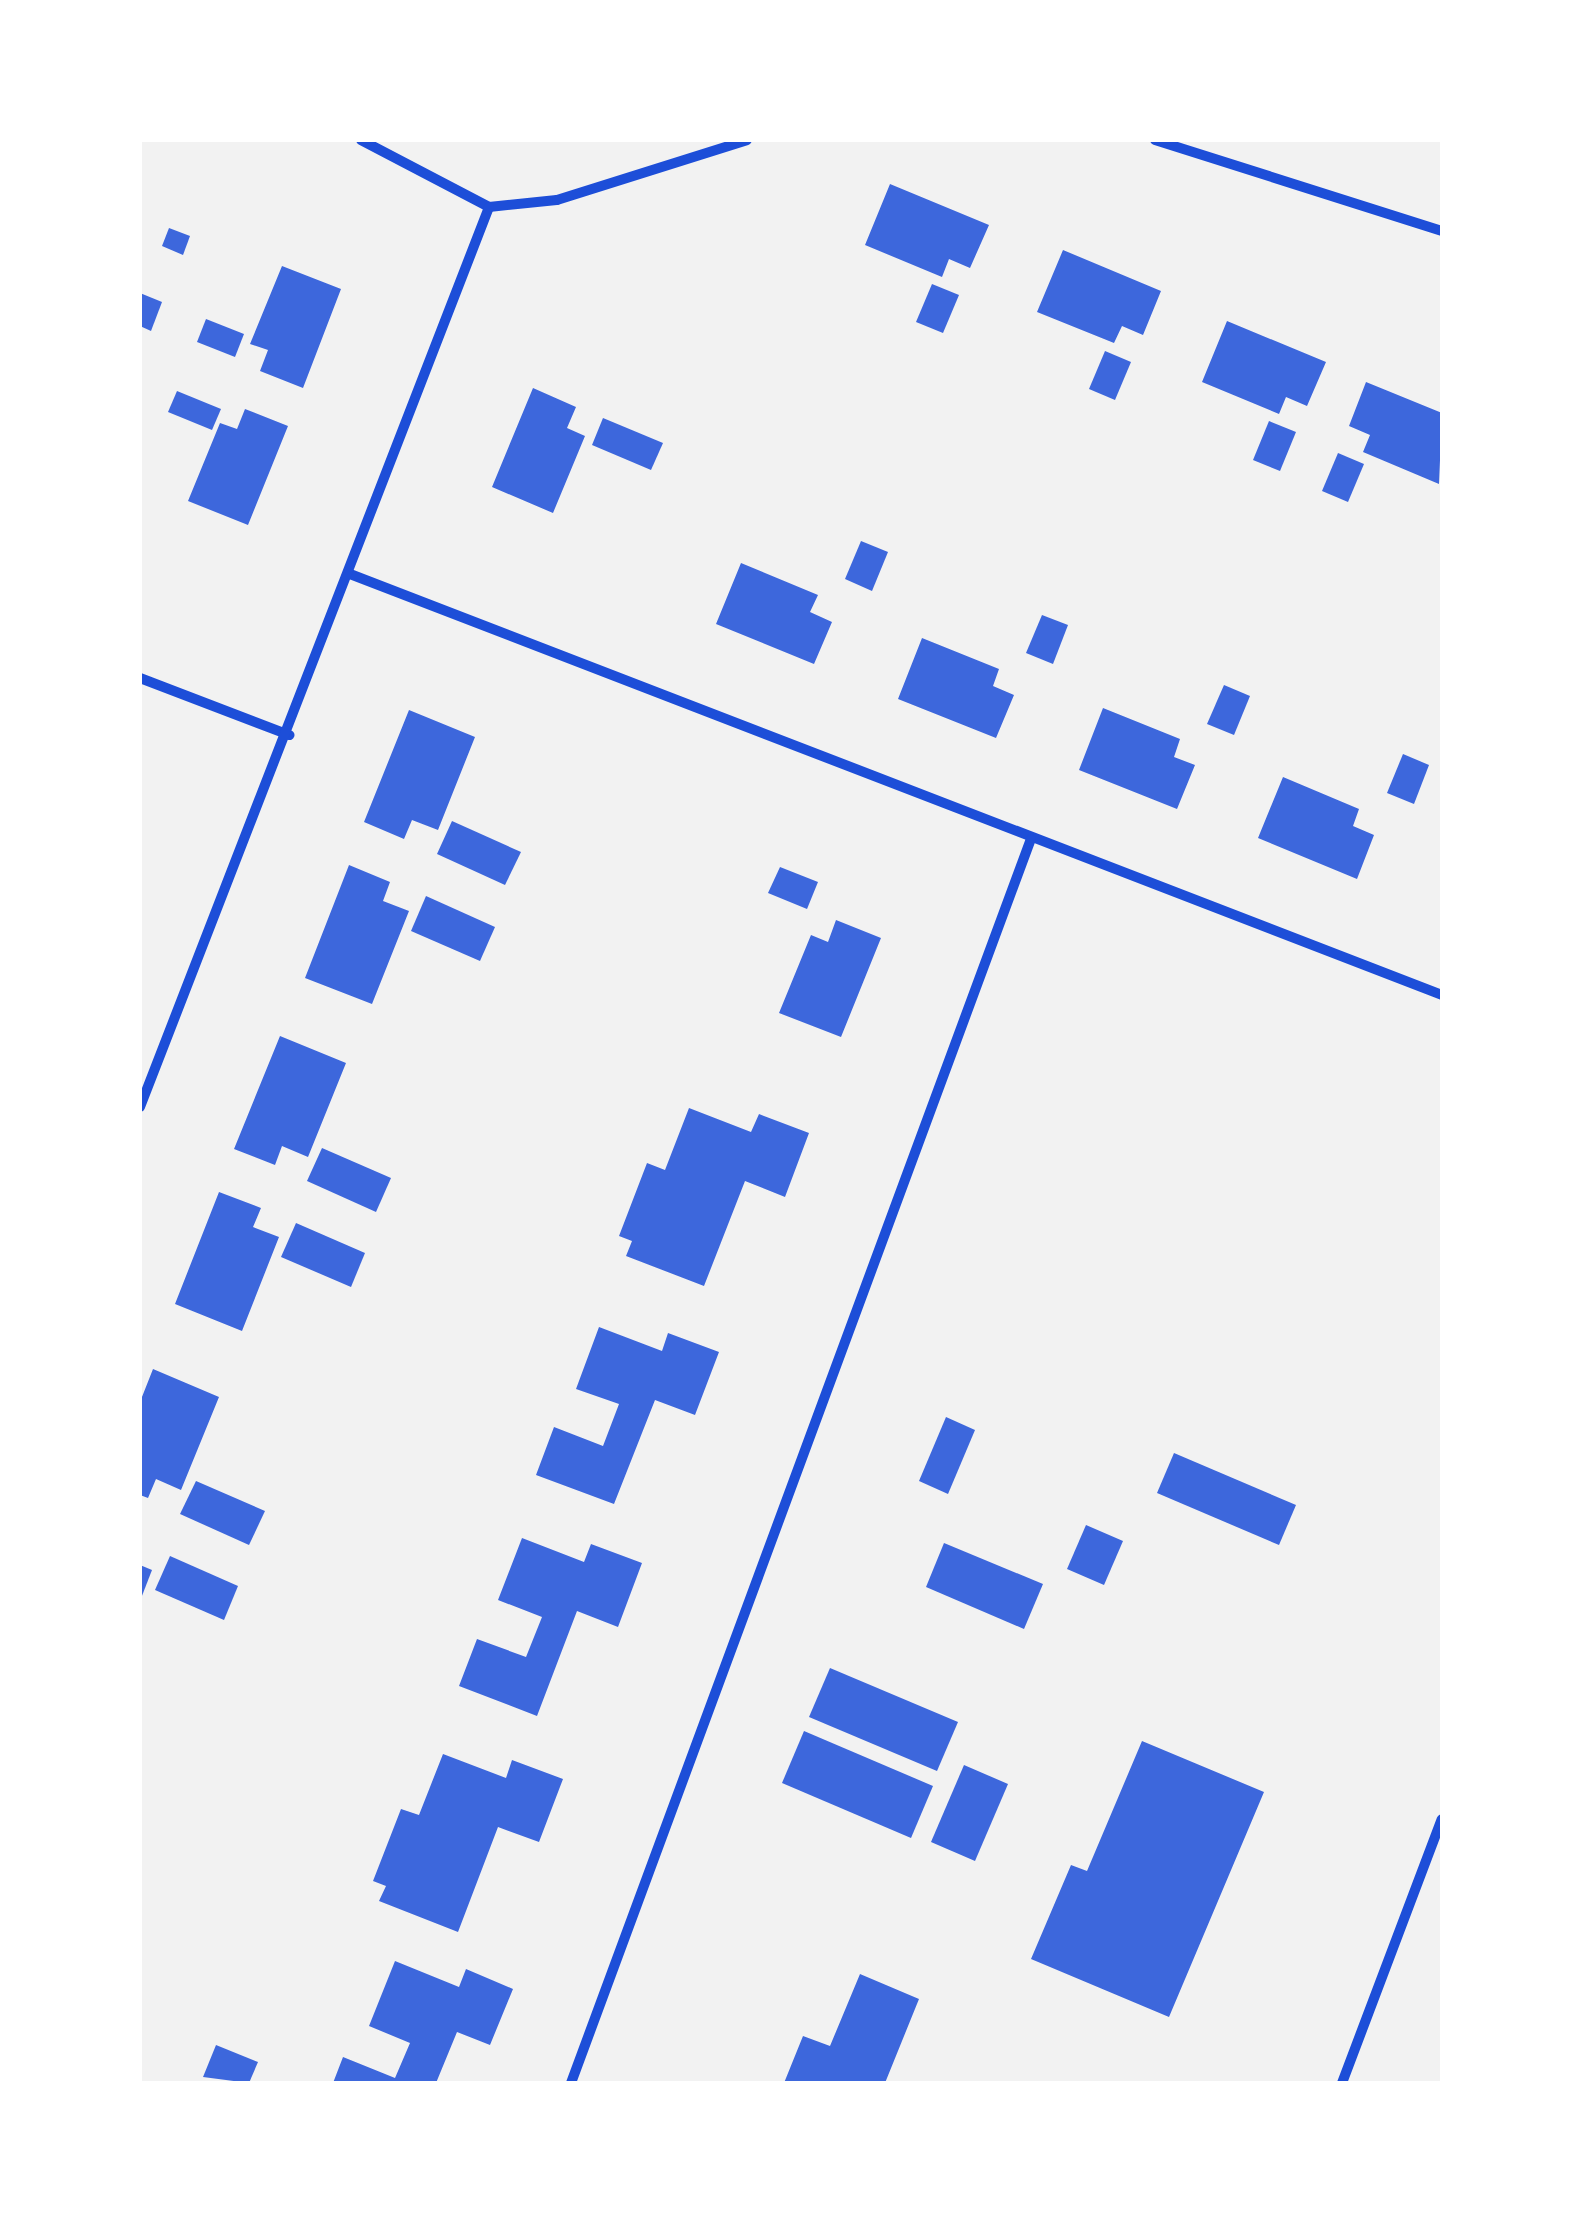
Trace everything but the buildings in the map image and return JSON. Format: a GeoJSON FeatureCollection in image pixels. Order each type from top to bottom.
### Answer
{"type":"FeatureCollection","features":[{"type":"Feature","properties":{"kind":"street"},"geometry":{"type":"LineString","coordinates":[[361,140],[489,207],[557,200],[747,140]]}},
{"type":"Feature","properties":{"kind":"street"},"geometry":{"type":"LineString","coordinates":[[1155,140],[1442,231]]}},
{"type":"Feature","properties":{"kind":"street"},"geometry":{"type":"LineString","coordinates":[[140,1107],[289,735],[489,207]]}},
{"type":"Feature","properties":{"kind":"street"},"geometry":{"type":"LineString","coordinates":[[350,574],[1442,994]]}},
{"type":"Feature","properties":{"kind":"street"},"geometry":{"type":"LineString","coordinates":[[140,678],[289,735]]}},
{"type":"Feature","properties":{"kind":"street"},"geometry":{"type":"LineString","coordinates":[[570,2083],[1031,839]]}},
{"type":"Feature","properties":{"kind":"street"},"geometry":{"type":"LineString","coordinates":[[1342,2083],[1442,1819]]}}]}
